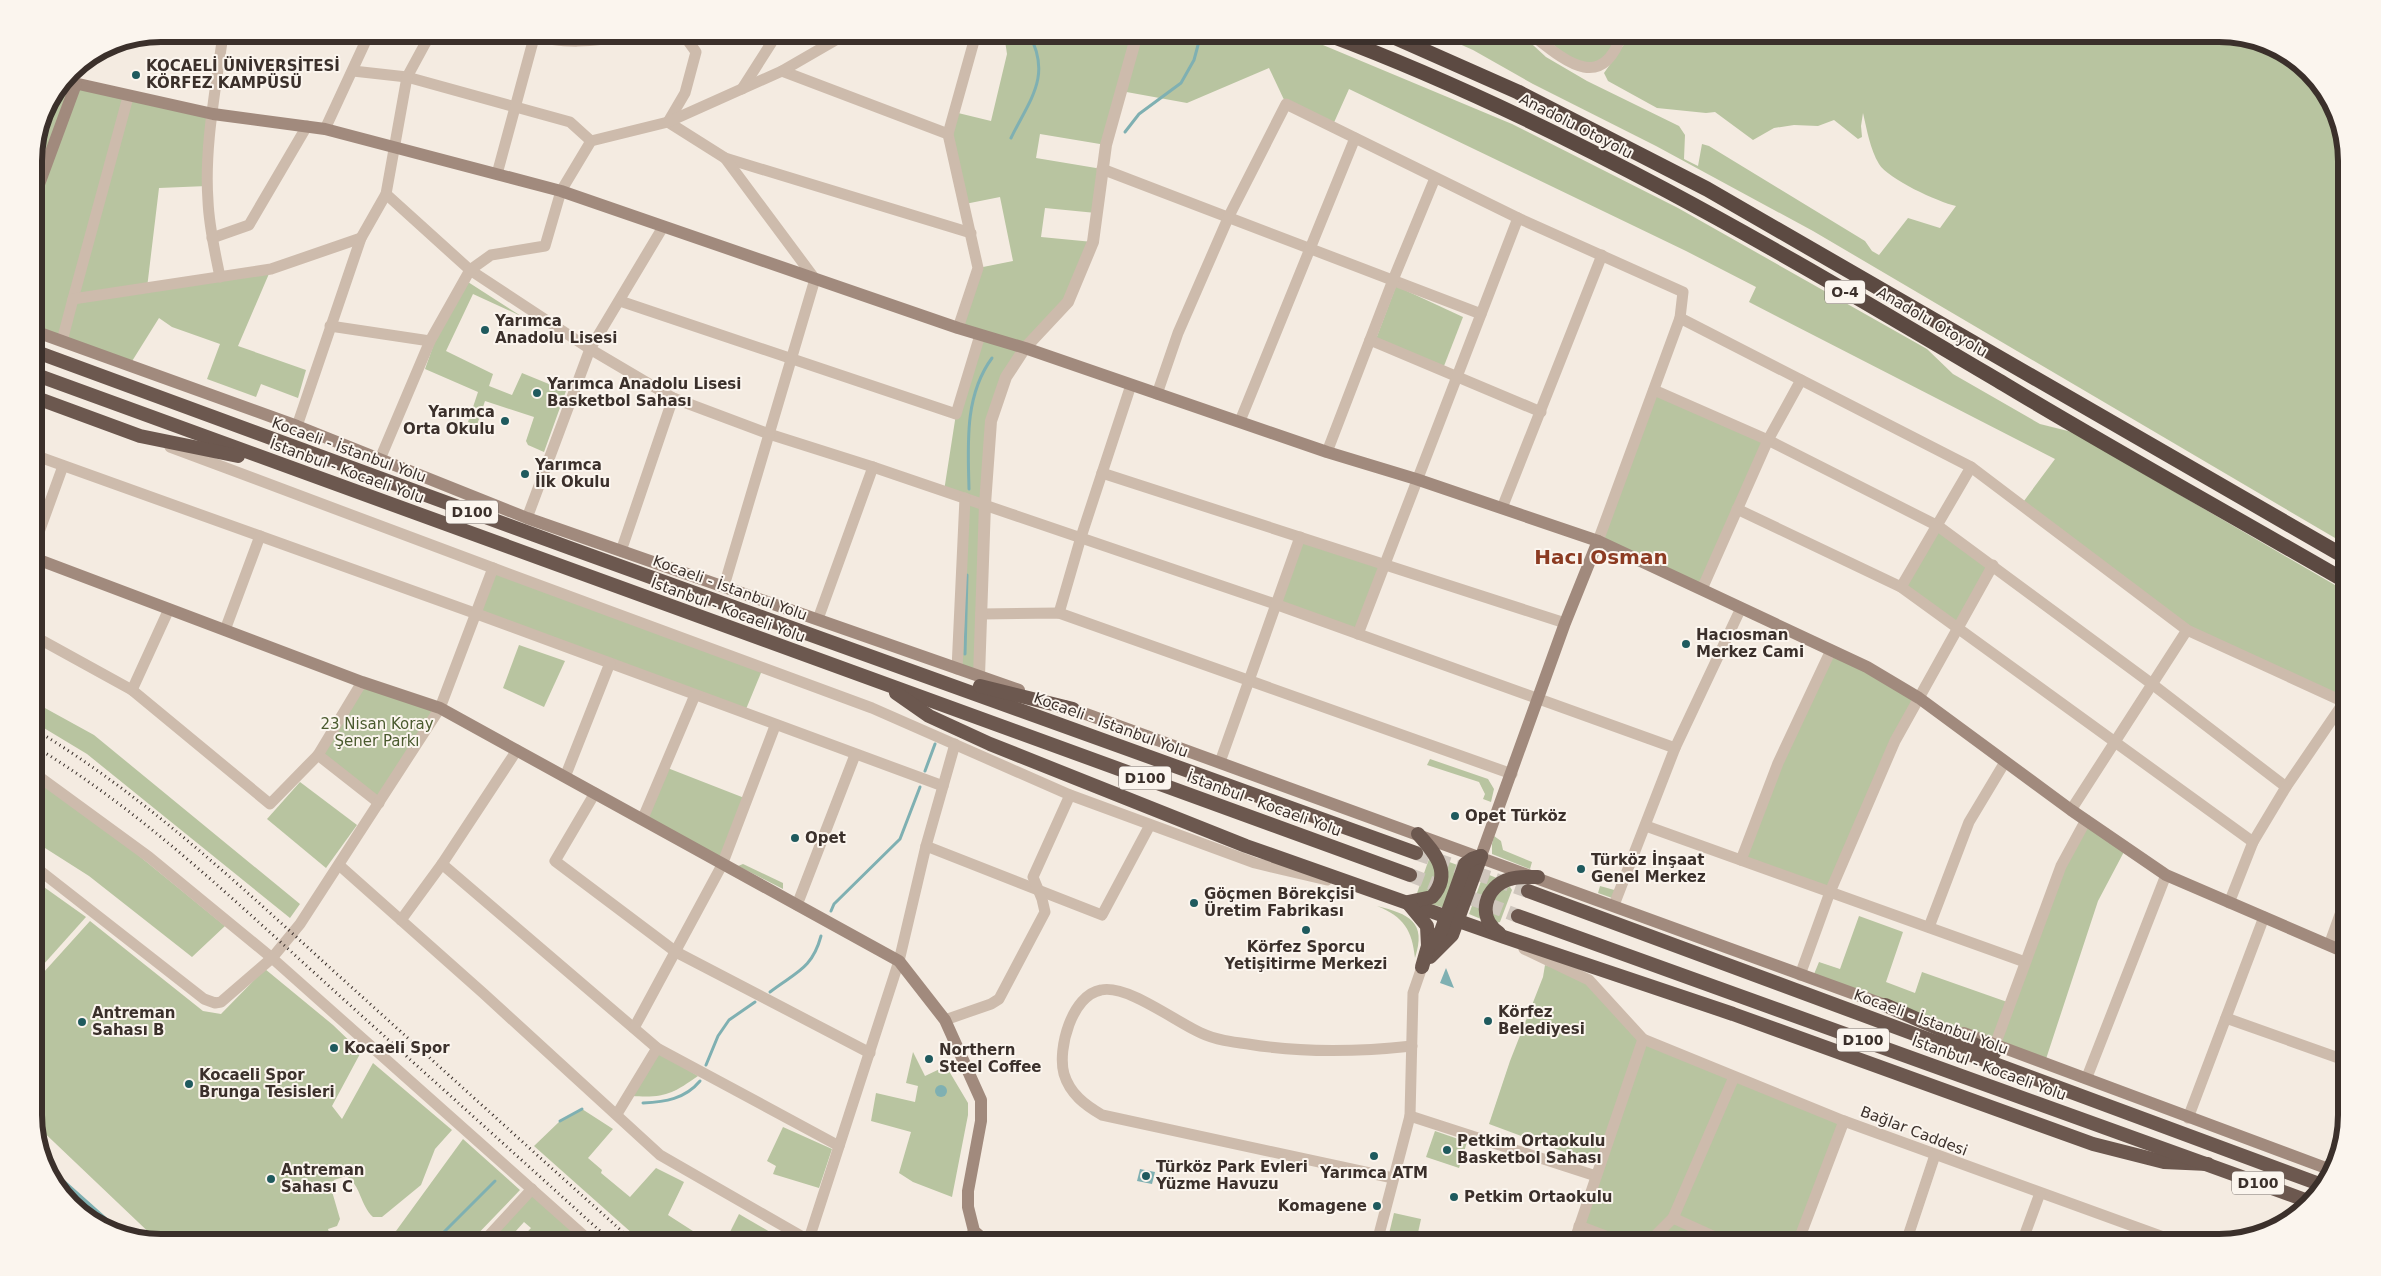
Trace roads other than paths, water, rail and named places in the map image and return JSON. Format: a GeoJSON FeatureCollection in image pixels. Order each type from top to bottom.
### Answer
{"type":"FeatureCollection","features":[{"type":"Feature","properties":{"kind":"highway","name":"Anadolu Otoyolu"},"geometry":{"type":"LineString","coordinates":[[1347,42],[1436,77],[1603,158],[1704,212],[2338,577]]}},
{"type":"Feature","properties":{"kind":"highway","name":"Anadolu Otoyolu"},"geometry":{"type":"LineString","coordinates":[[1405,42],[1518,92],[1708,189],[2338,553]]}},
{"type":"Feature","properties":{"kind":"highway","name":"Kocaeli - İstanbul Yolu"},"geometry":{"type":"LineString","coordinates":[[43,354],[570,548],[1416,853]]}},
{"type":"Feature","properties":{"kind":"highway","name":"İstanbul - Kocaeli Yolu"},"geometry":{"type":"LineString","coordinates":[[43,377],[1410,875]]}},
{"type":"Feature","properties":{"kind":"highway"},"geometry":{"type":"LineString","coordinates":[[43,401],[140,436],[290,468]]}},
{"type":"Feature","properties":{"kind":"highway"},"geometry":{"type":"LineString","coordinates":[[911,670],[1073,709]]}},
{"type":"Feature","properties":{"kind":"highway"},"geometry":{"type":"LineString","coordinates":[[878,682],[930,716],[990,744],[1246,846],[1504,937],[1733,1014],[2093,1144],[2164,1162],[2208,1164]]}},
{"type":"Feature","properties":{"kind":"highway"},"geometry":{"type":"LineString","coordinates":[[1408,903],[1432,897],[1441,880],[1440,863],[1434,852],[1418,834]]}},
{"type":"Feature","properties":{"kind":"highway"},"geometry":{"type":"LineString","coordinates":[[1452,935],[1453,918],[1465,864],[1481,856]]}},
{"type":"Feature","properties":{"kind":"highway"},"geometry":{"type":"LineString","coordinates":[[1504,937],[1490,926],[1486,918],[1485,909],[1492,890],[1509,879],[1538,877]]}},
{"type":"Feature","properties":{"kind":"highway","name":"Kocaeli - İstanbul Yolu"},"geometry":{"type":"LineString","coordinates":[[1528,891],[2116,1107],[2317,1183]]}},
{"type":"Feature","properties":{"kind":"highway"},"geometry":{"type":"LineString","coordinates":[[1408,903],[1427,926],[1428,946],[1422,967]]}},
{"type":"Feature","properties":{"kind":"highway","name":"İstanbul - Kocaeli Yolu"},"geometry":{"type":"LineString","coordinates":[[1518,916],[2303,1199]]}},
{"type":"Feature","properties":{"kind":"highway"},"geometry":{"type":"LineString","coordinates":[[1428,946],[1453,918]]}},
{"type":"Feature","properties":{"kind":"highway"},"geometry":{"type":"LineString","coordinates":[[1422,967],[1434,952],[1452,935],[1470,932],[1504,937]]}},
{"type":"Feature","properties":{"kind":"highway"},"geometry":{"type":"LineString","coordinates":[[1886,1005],[2116,1107]]}},
{"type":"Feature","properties":{"kind":"main road"},"geometry":{"type":"LineString","coordinates":[[72,83],[212,114],[325,129],[561,191],[815,280],[958,328],[1025,348],[1327,452],[1416,479],[1598,541],[1867,667],[1919,698],[2071,810],[2166,876],[2338,949]]}},
{"type":"Feature","properties":{"kind":"main road"},"geometry":{"type":"LineString","coordinates":[[43,169],[68,88]]}},
{"type":"Feature","properties":{"kind":"main road"},"geometry":{"type":"LineString","coordinates":[[43,335],[297,426],[527,518],[1073,709],[1481,856],[1800,975],[2087,1077],[2188,1118],[2325,1168]]}},
{"type":"Feature","properties":{"kind":"main road"},"geometry":{"type":"LineString","coordinates":[[1481,856],[1565,623],[1598,541]]}},
{"type":"Feature","properties":{"kind":"main road"},"geometry":{"type":"LineString","coordinates":[[43,561],[362,682],[440,708],[644,818],[722,865],[899,961],[945,1020],[981,1100],[981,1121],[968,1191],[968,1206],[974,1231],[978,1234]]}},
{"type":"Feature","properties":{"kind":"street"},"geometry":{"type":"LineString","coordinates":[[220,277],[212,238],[207,186],[212,114],[221,42]]}},
{"type":"Feature","properties":{"kind":"street"},"geometry":{"type":"LineString","coordinates":[[325,129],[366,42]]}},
{"type":"Feature","properties":{"kind":"street"},"geometry":{"type":"LineString","coordinates":[[297,426],[361,238],[386,194],[407,77],[426,42]]}},
{"type":"Feature","properties":{"kind":"street"},"geometry":{"type":"LineString","coordinates":[[497,174],[532,42]]}},
{"type":"Feature","properties":{"kind":"street"},"geometry":{"type":"LineString","coordinates":[[668,122],[685,94],[696,52],[689,42]]}},
{"type":"Feature","properties":{"kind":"street"},"geometry":{"type":"LineString","coordinates":[[741,90],[772,42]]}},
{"type":"Feature","properties":{"kind":"street"},"geometry":{"type":"LineString","coordinates":[[380,459],[430,340],[470,270],[491,255],[545,246],[561,191],[591,141],[668,122],[782,71],[832,42]]}},
{"type":"Feature","properties":{"kind":"street"},"geometry":{"type":"LineString","coordinates":[[958,328],[978,268],[948,134],[974,42]]}},
{"type":"Feature","properties":{"kind":"street"},"geometry":{"type":"LineString","coordinates":[[979,676],[985,504],[991,421],[1006,377],[1025,348],[1068,302],[1093,242],[1106,145],[1135,42]]}},
{"type":"Feature","properties":{"kind":"street"},"geometry":{"type":"LineString","coordinates":[[1542,42],[1571,64],[1587,68],[1604,62],[1610,56],[1618,42]]}},
{"type":"Feature","properties":{"kind":"street"},"geometry":{"type":"LineString","coordinates":[[353,71],[407,77],[570,122],[591,141]]}},
{"type":"Feature","properties":{"kind":"street"},"geometry":{"type":"LineString","coordinates":[[782,71],[948,134]]}},
{"type":"Feature","properties":{"kind":"street"},"geometry":{"type":"LineString","coordinates":[[62,342],[128,96]]}},
{"type":"Feature","properties":{"kind":"street"},"geometry":{"type":"LineString","coordinates":[[1157,394],[1178,333],[1229,216],[1286,104],[1518,218],[1682,292],[1680,318],[1598,541]]}},
{"type":"Feature","properties":{"kind":"street"},"geometry":{"type":"LineString","coordinates":[[668,122],[725,158],[971,233]]}},
{"type":"Feature","properties":{"kind":"street"},"geometry":{"type":"LineString","coordinates":[[212,238],[249,225],[307,126]]}},
{"type":"Feature","properties":{"kind":"street"},"geometry":{"type":"LineString","coordinates":[[1240,422],[1355,138]]}},
{"type":"Feature","properties":{"kind":"street"},"geometry":{"type":"LineString","coordinates":[[724,586],[815,280],[725,158]]}},
{"type":"Feature","properties":{"kind":"street"},"geometry":{"type":"LineString","coordinates":[[1102,169],[1481,314]]}},
{"type":"Feature","properties":{"kind":"street"},"geometry":{"type":"LineString","coordinates":[[1327,452],[1393,280],[1436,178]]}},
{"type":"Feature","properties":{"kind":"street"},"geometry":{"type":"LineString","coordinates":[[386,194],[470,270],[590,349],[673,398],[769,434],[985,504],[1275,604],[1676,748]]}},
{"type":"Feature","properties":{"kind":"street"},"geometry":{"type":"LineString","coordinates":[[1358,634],[1416,479],[1518,218]]}},
{"type":"Feature","properties":{"kind":"street"},"geometry":{"type":"LineString","coordinates":[[527,518],[590,349],[663,227]]}},
{"type":"Feature","properties":{"kind":"street"},"geometry":{"type":"LineString","coordinates":[[73,299],[271,269],[361,238]]}},
{"type":"Feature","properties":{"kind":"street"},"geometry":{"type":"LineString","coordinates":[[1502,508],[1602,255]]}},
{"type":"Feature","properties":{"kind":"street"},"geometry":{"type":"LineString","coordinates":[[620,301],[790,360],[956,414],[980,335]]}},
{"type":"Feature","properties":{"kind":"street"},"geometry":{"type":"LineString","coordinates":[[1680,318],[1971,467],[2187,630],[2338,700]]}},
{"type":"Feature","properties":{"kind":"street"},"geometry":{"type":"LineString","coordinates":[[330,326],[430,340]]}},
{"type":"Feature","properties":{"kind":"street"},"geometry":{"type":"LineString","coordinates":[[1370,340],[1541,412]]}},
{"type":"Feature","properties":{"kind":"street"},"geometry":{"type":"LineString","coordinates":[[1702,589],[1768,440],[1801,380]]}},
{"type":"Feature","properties":{"kind":"street"},"geometry":{"type":"LineString","coordinates":[[1059,613],[1081,537],[1131,385]]}},
{"type":"Feature","properties":{"kind":"street"},"geometry":{"type":"LineString","coordinates":[[1654,390],[1768,440],[1938,526],[2152,684],[2286,787]]}},
{"type":"Feature","properties":{"kind":"street"},"geometry":{"type":"LineString","coordinates":[[621,551],[673,398]]}},
{"type":"Feature","properties":{"kind":"street"},"geometry":{"type":"LineString","coordinates":[[140,436],[872,708],[1070,795],[1150,825],[1255,863],[1368,888]]}},
{"type":"Feature","properties":{"kind":"street"},"geometry":{"type":"LineString","coordinates":[[43,458],[477,614],[855,756],[943,786]]}},
{"type":"Feature","properties":{"kind":"street"},"geometry":{"type":"LineString","coordinates":[[43,521],[63,466]]}},
{"type":"Feature","properties":{"kind":"street"},"geometry":{"type":"LineString","coordinates":[[818,619],[873,467]]}},
{"type":"Feature","properties":{"kind":"street"},"geometry":{"type":"LineString","coordinates":[[1901,588],[1971,467]]}},
{"type":"Feature","properties":{"kind":"street"},"geometry":{"type":"LineString","coordinates":[[1102,473],[1565,623]]}},
{"type":"Feature","properties":{"kind":"street"},"geometry":{"type":"LineString","coordinates":[[957,669],[965,498]]}},
{"type":"Feature","properties":{"kind":"street"},"geometry":{"type":"LineString","coordinates":[[1737,509],[1901,588],[2253,842]]}},
{"type":"Feature","properties":{"kind":"street"},"geometry":{"type":"LineString","coordinates":[[226,630],[260,536]]}},
{"type":"Feature","properties":{"kind":"street"},"geometry":{"type":"LineString","coordinates":[[1220,762],[1300,537]]}},
{"type":"Feature","properties":{"kind":"street"},"geometry":{"type":"LineString","coordinates":[[1800,975],[1830,892],[1895,740],[1992,565]]}},
{"type":"Feature","properties":{"kind":"street"},"geometry":{"type":"LineString","coordinates":[[43,873],[209,1002],[221,1002],[272,958],[300,924],[440,708],[477,614],[492,568]]}},
{"type":"Feature","properties":{"kind":"street"},"geometry":{"type":"LineString","coordinates":[[132,690],[169,608]]}},
{"type":"Feature","properties":{"kind":"street"},"geometry":{"type":"LineString","coordinates":[[1614,905],[1676,748],[1741,608]]}},
{"type":"Feature","properties":{"kind":"street"},"geometry":{"type":"LineString","coordinates":[[981,614],[1059,613],[1512,774]]}},
{"type":"Feature","properties":{"kind":"street"},"geometry":{"type":"LineString","coordinates":[[2071,810],[2187,630]]}},
{"type":"Feature","properties":{"kind":"street"},"geometry":{"type":"LineString","coordinates":[[43,641],[132,690],[270,804],[318,755],[362,682]]}},
{"type":"Feature","properties":{"kind":"street"},"geometry":{"type":"LineString","coordinates":[[1741,860],[1778,763],[1831,650]]}},
{"type":"Feature","properties":{"kind":"street"},"geometry":{"type":"LineString","coordinates":[[565,777],[610,663]]}},
{"type":"Feature","properties":{"kind":"street"},"geometry":{"type":"LineString","coordinates":[[644,818],[695,695]]}},
{"type":"Feature","properties":{"kind":"street"},"geometry":{"type":"LineString","coordinates":[[2229,903],[2253,842],[2286,787],[2338,713]]}},
{"type":"Feature","properties":{"kind":"street"},"geometry":{"type":"LineString","coordinates":[[634,1028],[722,865],[775,726]]}},
{"type":"Feature","properties":{"kind":"street"},"geometry":{"type":"LineString","coordinates":[[810,1234],[899,961],[926,846],[955,744]]}},
{"type":"Feature","properties":{"kind":"street"},"geometry":{"type":"LineString","coordinates":[[401,920],[442,864],[517,750]]}},
{"type":"Feature","properties":{"kind":"street"},"geometry":{"type":"LineString","coordinates":[[318,755],[379,803]]}},
{"type":"Feature","properties":{"kind":"street"},"geometry":{"type":"LineString","coordinates":[[797,905],[855,756]]}},
{"type":"Feature","properties":{"kind":"street"},"geometry":{"type":"LineString","coordinates":[[1929,927],[1969,822],[2005,762]]}},
{"type":"Feature","properties":{"kind":"street"},"geometry":{"type":"LineString","coordinates":[[43,779],[92,813],[149,857],[272,958],[582,1234]]}},
{"type":"Feature","properties":{"kind":"street"},"geometry":{"type":"LineString","coordinates":[[595,793],[555,861],[676,952],[870,1054]]}},
{"type":"Feature","properties":{"kind":"street"},"geometry":{"type":"LineString","coordinates":[[945,1020],[999,999],[1044,912],[1042,899],[1032,877],[1070,795]]}},
{"type":"Feature","properties":{"kind":"street"},"geometry":{"type":"LineString","coordinates":[[1995,1045],[2061,866],[2086,820]]}},
{"type":"Feature","properties":{"kind":"street"},"geometry":{"type":"LineString","coordinates":[[926,846],[1102,916],[1150,825]]}},
{"type":"Feature","properties":{"kind":"street"},"geometry":{"type":"LineString","coordinates":[[1646,826],[2025,962]]}},
{"type":"Feature","properties":{"kind":"street"},"geometry":{"type":"LineString","coordinates":[[442,864],[657,1048],[840,1146]]}},
{"type":"Feature","properties":{"kind":"street"},"geometry":{"type":"LineString","coordinates":[[339,865],[617,1114],[660,1155],[796,1234]]}},
{"type":"Feature","properties":{"kind":"street"},"geometry":{"type":"LineString","coordinates":[[2087,1077],[2166,876]]}},
{"type":"Feature","properties":{"kind":"street"},"geometry":{"type":"LineString","coordinates":[[2188,1118],[2264,917]]}},
{"type":"Feature","properties":{"kind":"street"},"geometry":{"type":"LineString","coordinates":[[2329,945],[2338,920]]}},
{"type":"Feature","properties":{"kind":"street"},"geometry":{"type":"LineString","coordinates":[[1504,937],[1531,953],[1590,980],[1643,1039],[1576,1234]]}},
{"type":"Feature","properties":{"kind":"street"},"geometry":{"type":"LineString","coordinates":[[1379,1234],[1410,1116],[1413,993],[1422,967]]}},
{"type":"Feature","properties":{"kind":"street"},"geometry":{"type":"LineString","coordinates":[[1393,1178],[1102,1115],[1084,1104],[1072,1090],[1064,1074],[1062,1056],[1065,1039],[1077,1008],[1088,997],[1100,990],[1114,989],[1198,1032],[1230,1042],[1305,1051],[1412,1046]]}},
{"type":"Feature","properties":{"kind":"street"},"geometry":{"type":"LineString","coordinates":[[2226,1018],[2338,1058]]}},
{"type":"Feature","properties":{"kind":"street","name":"Bağlar Caddesi"},"geometry":{"type":"LineString","coordinates":[[1643,1039],[1935,1155],[2155,1234]]}},
{"type":"Feature","properties":{"kind":"street"},"geometry":{"type":"LineString","coordinates":[[617,1114],[657,1048]]}},
{"type":"Feature","properties":{"kind":"street"},"geometry":{"type":"LineString","coordinates":[[1657,1234],[1673,1218],[1734,1076]]}},
{"type":"Feature","properties":{"kind":"street"},"geometry":{"type":"LineString","coordinates":[[1410,1116],[1596,1176]]}},
{"type":"Feature","properties":{"kind":"street"},"geometry":{"type":"LineString","coordinates":[[1801,1234],[1844,1120]]}},
{"type":"Feature","properties":{"kind":"street"},"geometry":{"type":"LineString","coordinates":[[1909,1234],[1935,1155]]}},
{"type":"Feature","properties":{"kind":"street"},"geometry":{"type":"LineString","coordinates":[[490,1234],[532,1188]]}},
{"type":"Feature","properties":{"kind":"street"},"geometry":{"type":"LineString","coordinates":[[2025,1234],[2040,1193]]}},
{"type":"Feature","properties":{"kind":"street"},"geometry":{"type":"LineString","coordinates":[[1673,1218],[1708,1234]]}},
{"type":"Feature","properties":{"kind":"street"},"geometry":{"type":"LineString","coordinates":[[1579,1226],[1600,1234]]}},
{"type":"Feature","properties":{"kind":"street"},"geometry":{"type":"LineString","coordinates":[[2143,1234],[2144,1230]]}},
{"type":"Feature","properties":{"kind":"water"},"geometry":{"type":"Polygon","coordinates":[[[1446,968],[1454,988],[1440,983],[1446,968]]]}},
{"type":"Feature","properties":{"kind":"water"},"geometry":{"type":"Polygon","coordinates":[[[941,1085],[947,1091],[941,1097],[935,1091],[941,1085]]]}},
{"type":"Feature","properties":{"kind":"water","name":"Türköz Park Evleri Yüzme Havuzu"},"geometry":{"type":"Polygon","coordinates":[[[1140,1169],[1155,1172],[1152,1184],[1137,1181],[1140,1169]]]}},
{"type":"Feature","properties":{"kind":"water"},"geometry":{"type":"Polygon","coordinates":[[[60,1176],[112,1222],[83,1204],[72,1193],[60,1176]]]}},
{"type":"Feature","properties":{"kind":"waterway"},"geometry":{"type":"LineString","coordinates":[[1011,138],[1036,87],[1039,62],[1033,42]]}},
{"type":"Feature","properties":{"kind":"waterway"},"geometry":{"type":"LineString","coordinates":[[1125,132],[1139,114],[1181,83],[1194,60],[1199,42]]}},
{"type":"Feature","properties":{"kind":"waterway"},"geometry":{"type":"LineString","coordinates":[[969,489],[968,438],[972,405],[976,388],[992,358]]}},
{"type":"Feature","properties":{"kind":"waterway"},"geometry":{"type":"LineString","coordinates":[[965,654],[967,575]]}},
{"type":"Feature","properties":{"kind":"waterway"},"geometry":{"type":"LineString","coordinates":[[925,771],[935,744]]}},
{"type":"Feature","properties":{"kind":"waterway"},"geometry":{"type":"LineString","coordinates":[[831,911],[834,904],[900,839],[920,787]]}},
{"type":"Feature","properties":{"kind":"waterway"},"geometry":{"type":"LineString","coordinates":[[770,992],[808,963],[821,936]]}},
{"type":"Feature","properties":{"kind":"waterway"},"geometry":{"type":"LineString","coordinates":[[706,1065],[718,1036],[729,1020],[755,1002]]}},
{"type":"Feature","properties":{"kind":"waterway"},"geometry":{"type":"LineString","coordinates":[[643,1103],[659,1102],[681,1096],[700,1081]]}},
{"type":"Feature","properties":{"kind":"waterway"},"geometry":{"type":"LineString","coordinates":[[560,1121],[582,1109]]}},
{"type":"Feature","properties":{"kind":"waterway"},"geometry":{"type":"LineString","coordinates":[[442,1234],[495,1181]]}},
{"type":"Feature","properties":{"kind":"tunnel"},"geometry":{"type":"LineString","coordinates":[[1416,853],[1528,891]]}},
{"type":"Feature","properties":{"kind":"tunnel"},"geometry":{"type":"LineString","coordinates":[[1410,875],[1518,916]]}},
{"type":"Feature","properties":{"kind":"railway"},"geometry":{"type":"LineString","coordinates":[[43,735],[112,781],[222,870],[625,1234]]}},
{"type":"Feature","properties":{"kind":"railway"},"geometry":{"type":"LineString","coordinates":[[43,752],[107,795],[210,878],[603,1234]]}},
{"type":"Feature","properties":{"kind":"place","name":"KOCAELİ ÜNİVERSİTESİ KÖRFEZ KAMPÜSÜ"},"geometry":{"type":"Point","coordinates":[136,75]}},
{"type":"Feature","properties":{"kind":"place","name":"Yarımca Anadolu Lisesi"},"geometry":{"type":"Point","coordinates":[485,330]}},
{"type":"Feature","properties":{"kind":"place","name":"Yarımca Anadolu Lisesi Basketbol Sahası"},"geometry":{"type":"Point","coordinates":[537,393]}},
{"type":"Feature","properties":{"kind":"place","name":"Yarımca Orta Okulu"},"geometry":{"type":"Point","coordinates":[505,421]}},
{"type":"Feature","properties":{"kind":"place","name":"Yarımca İlk Okulu"},"geometry":{"type":"Point","coordinates":[525,474]}},
{"type":"Feature","properties":{"kind":"place","name":"Hacıosman Merkez Cami"},"geometry":{"type":"Point","coordinates":[1686,644]}},
{"type":"Feature","properties":{"kind":"place","name":"Opet Türköz"},"geometry":{"type":"Point","coordinates":[1455,816]}},
{"type":"Feature","properties":{"kind":"place","name":"Opet"},"geometry":{"type":"Point","coordinates":[795,838]}},
{"type":"Feature","properties":{"kind":"place","name":"Türköz İnşaat Genel Merkez"},"geometry":{"type":"Point","coordinates":[1581,869]}},
{"type":"Feature","properties":{"kind":"place","name":"Göçmen Börekçisi Üretim Fabrikası"},"geometry":{"type":"Point","coordinates":[1194,903]}},
{"type":"Feature","properties":{"kind":"place","name":"Körfez Sporcu Yetişitirme Merkezi"},"geometry":{"type":"Point","coordinates":[1306,930]}},
{"type":"Feature","properties":{"kind":"place","name":"Körfez Belediyesi"},"geometry":{"type":"Point","coordinates":[1488,1021]}},
{"type":"Feature","properties":{"kind":"place","name":"Antreman Sahası B"},"geometry":{"type":"Point","coordinates":[82,1022]}},
{"type":"Feature","properties":{"kind":"place","name":"Kocaeli Spor"},"geometry":{"type":"Point","coordinates":[334,1048]}},
{"type":"Feature","properties":{"kind":"place","name":"Northern Steel Coffee"},"geometry":{"type":"Point","coordinates":[929,1059]}},
{"type":"Feature","properties":{"kind":"place","name":"Kocaeli Spor Brunga Tesisleri"},"geometry":{"type":"Point","coordinates":[189,1084]}},
{"type":"Feature","properties":{"kind":"place","name":"Petkim Ortaokulu Basketbol Sahası"},"geometry":{"type":"Point","coordinates":[1447,1150]}},
{"type":"Feature","properties":{"kind":"place","name":"Yarımca ATM"},"geometry":{"type":"Point","coordinates":[1374,1156]}},
{"type":"Feature","properties":{"kind":"place","name":"Türköz Park Evleri Yüzme Havuzu"},"geometry":{"type":"Point","coordinates":[1146,1176]}},
{"type":"Feature","properties":{"kind":"place","name":"Antreman Sahası C"},"geometry":{"type":"Point","coordinates":[271,1179]}},
{"type":"Feature","properties":{"kind":"place","name":"Petkim Ortaokulu"},"geometry":{"type":"Point","coordinates":[1454,1197]}},
{"type":"Feature","properties":{"kind":"place","name":"Komagene"},"geometry":{"type":"Point","coordinates":[1377,1206]}},
{"type":"Feature","properties":{"kind":"district","name":"Hacı Osman"},"geometry":{"type":"Point","coordinates":[1601,557]}},
{"type":"Feature","properties":{"kind":"park label","name":"23 Nisan Koray Şener Parkı"},"geometry":{"type":"Point","coordinates":[377,732]}}]}
